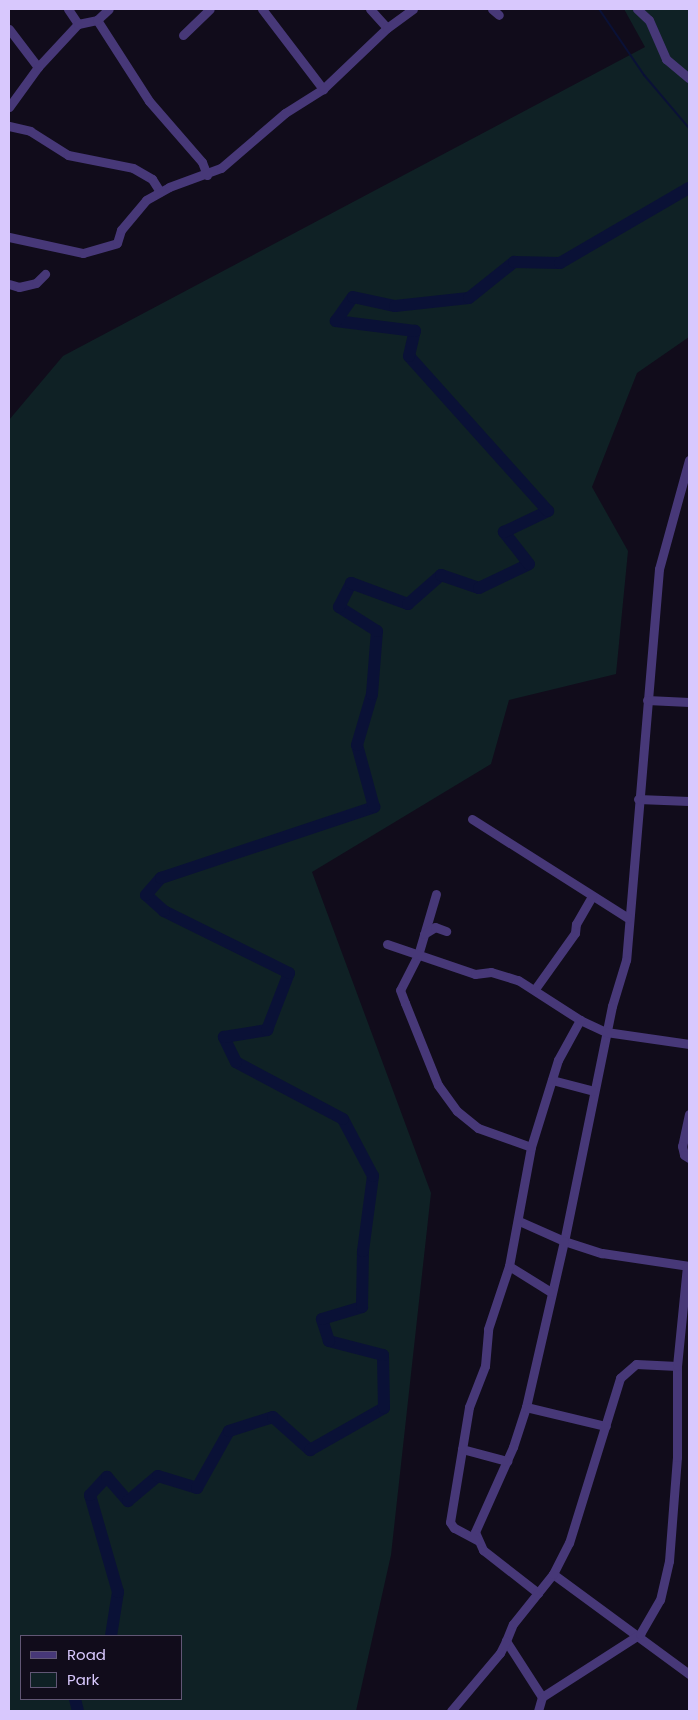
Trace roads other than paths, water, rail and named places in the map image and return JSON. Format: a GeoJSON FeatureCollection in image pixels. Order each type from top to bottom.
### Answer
{"type":"FeatureCollection","features":[{"type":"Feature","properties":{"kind":"street"},"geometry":{"type":"LineString","coordinates":[[68,9],[78,24]]}},
{"type":"Feature","properties":{"kind":"street"},"geometry":{"type":"LineString","coordinates":[[9,107],[38,68],[78,24],[97,20],[109,9]]}},
{"type":"Feature","properties":{"kind":"street"},"geometry":{"type":"LineString","coordinates":[[183,35],[210,9]]}},
{"type":"Feature","properties":{"kind":"street"},"geometry":{"type":"LineString","coordinates":[[262,9],[322,89]]}},
{"type":"Feature","properties":{"kind":"street"},"geometry":{"type":"LineString","coordinates":[[370,9],[387,28]]}},
{"type":"Feature","properties":{"kind":"street"},"geometry":{"type":"LineString","coordinates":[[9,237],[83,252],[117,244],[121,230],[146,200],[160,192],[207,176],[239,155],[285,113],[322,89],[387,28],[413,9]]}},
{"type":"Feature","properties":{"kind":"street"},"geometry":{"type":"LineString","coordinates":[[637,9],[649,20],[666,59],[689,78]]}},
{"type":"Feature","properties":{"kind":"street"},"geometry":{"type":"LineString","coordinates":[[97,20],[149,101],[202,162],[207,176]]}},
{"type":"Feature","properties":{"kind":"street"},"geometry":{"type":"LineString","coordinates":[[9,29],[38,68]]}},
{"type":"Feature","properties":{"kind":"street"},"geometry":{"type":"LineString","coordinates":[[9,130],[30,131],[68,154],[134,168],[152,179],[160,192]]}},
{"type":"Feature","properties":{"kind":"street"},"geometry":{"type":"LineString","coordinates":[[9,284],[19,287],[36,283],[45,274]]}},
{"type":"Feature","properties":{"kind":"street"},"geometry":{"type":"LineString","coordinates":[[538,1593],[483,1550],[477,1540],[476,1529],[507,1461],[526,1407],[564,1241],[606,1032],[626,960],[638,799],[659,569],[689,460]]}},
{"type":"Feature","properties":{"kind":"street"},"geometry":{"type":"LineString","coordinates":[[647,700],[689,702]]}},
{"type":"Feature","properties":{"kind":"street"},"geometry":{"type":"LineString","coordinates":[[638,799],[689,801]]}},
{"type":"Feature","properties":{"kind":"street"},"geometry":{"type":"LineString","coordinates":[[472,819],[628,918]]}},
{"type":"Feature","properties":{"kind":"street"},"geometry":{"type":"LineString","coordinates":[[436,894],[418,955],[400,990],[438,1084],[457,1110],[478,1128],[531,1147]]}},
{"type":"Feature","properties":{"kind":"street"},"geometry":{"type":"LineString","coordinates":[[535,989],[575,933],[576,924],[592,896]]}},
{"type":"Feature","properties":{"kind":"street"},"geometry":{"type":"LineString","coordinates":[[424,934],[435,927],[446,931]]}},
{"type":"Feature","properties":{"kind":"street"},"geometry":{"type":"LineString","coordinates":[[387,944],[474,974],[491,972],[518,980],[535,989],[580,1020],[606,1032],[689,1044]]}},
{"type":"Feature","properties":{"kind":"street"},"geometry":{"type":"LineString","coordinates":[[477,1540],[450,1524],[469,1407],[485,1366],[488,1329],[509,1266],[520,1221],[531,1147],[558,1060],[580,1020]]}},
{"type":"Feature","properties":{"kind":"street"},"geometry":{"type":"LineString","coordinates":[[552,1080],[594,1091]]}},
{"type":"Feature","properties":{"kind":"street"},"geometry":{"type":"LineString","coordinates":[[689,1114],[682,1146],[684,1155],[689,1158]]}},
{"type":"Feature","properties":{"kind":"street"},"geometry":{"type":"LineString","coordinates":[[520,1221],[564,1241],[602,1253],[688,1266],[677,1366],[679,1429],[669,1561],[658,1607],[636,1636],[542,1697],[538,1711]]}},
{"type":"Feature","properties":{"kind":"street"},"geometry":{"type":"LineString","coordinates":[[509,1266],[551,1292]]}},
{"type":"Feature","properties":{"kind":"street"},"geometry":{"type":"LineString","coordinates":[[451,1711],[500,1653],[513,1624],[553,1574],[573,1533],[619,1382],[631,1366],[644,1364],[677,1366]]}},
{"type":"Feature","properties":{"kind":"street"},"geometry":{"type":"LineString","coordinates":[[526,1407],[606,1426]]}},
{"type":"Feature","properties":{"kind":"street"},"geometry":{"type":"LineString","coordinates":[[462,1449],[507,1461]]}},
{"type":"Feature","properties":{"kind":"street"},"geometry":{"type":"LineString","coordinates":[[553,1574],[689,1674]]}},
{"type":"Feature","properties":{"kind":"street"},"geometry":{"type":"LineString","coordinates":[[506,1641],[542,1697]]}},
{"type":"Feature","properties":{"kind":"waterway"},"geometry":{"type":"LineString","coordinates":[[599,9],[644,75],[689,128]]}},
{"type":"Feature","properties":{"kind":"waterway"},"geometry":{"type":"LineString","coordinates":[[111,1635],[118,1592],[90,1495],[107,1477],[128,1501],[158,1476],[197,1488],[229,1431],[273,1417],[310,1450],[384,1408],[383,1355],[329,1341],[322,1319],[362,1307],[363,1251],[373,1176],[343,1119],[236,1062],[224,1037],[267,1030],[289,973],[164,911],[146,895],[161,878],[374,807],[357,745],[372,694],[377,631],[339,607],[351,583],[408,604],[441,575],[479,588],[529,564],[504,532],[548,511],[409,356],[415,331],[336,321],[353,297],[395,306],[469,298],[514,262],[560,263],[689,188]]}},
{"type":"Feature","properties":{"kind":"waterway"},"geometry":{"type":"LineString","coordinates":[[75,1700],[78,1711]]}}]}
